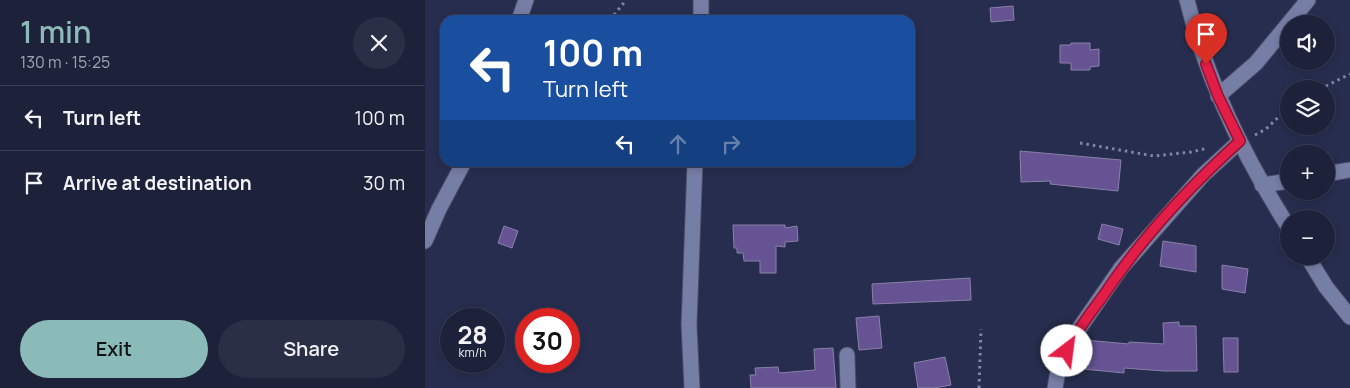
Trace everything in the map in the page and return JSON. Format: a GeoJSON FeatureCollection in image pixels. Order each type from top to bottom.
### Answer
{"type":"FeatureCollection","features":[{"type":"Feature","properties":{"kind":"street"},"geometry":{"type":"LineString","coordinates":[[521,15],[527,0]]}},
{"type":"Feature","properties":{"kind":"street"},"geometry":{"type":"LineString","coordinates":[[701,0],[701,15]]}},
{"type":"Feature","properties":{"kind":"street"},"geometry":{"type":"LineString","coordinates":[[1187,0],[1195,32],[1218,96],[1262,185],[1280,214]]}},
{"type":"Feature","properties":{"kind":"street"},"geometry":{"type":"LineString","coordinates":[[1218,96],[1256,63],[1308,0]]}},
{"type":"Feature","properties":{"kind":"street"},"geometry":{"type":"LineString","coordinates":[[1055,388],[1059,365],[1074,336],[1121,268],[1203,175],[1240,141]]}},
{"type":"Feature","properties":{"kind":"street"},"geometry":{"type":"LineString","coordinates":[[425,241],[439,209],[461,167]]}},
{"type":"Feature","properties":{"kind":"street"},"geometry":{"type":"LineString","coordinates":[[692,388],[689,325],[695,167]]}},
{"type":"Feature","properties":{"kind":"street"},"geometry":{"type":"LineString","coordinates":[[1335,172],[1350,170]]}},
{"type":"Feature","properties":{"kind":"street"},"geometry":{"type":"LineString","coordinates":[[1262,185],[1280,182]]}},
{"type":"Feature","properties":{"kind":"street"},"geometry":{"type":"LineString","coordinates":[[1313,265],[1326,287],[1350,317]]}},
{"type":"Feature","properties":{"kind":"street"},"geometry":{"type":"LineString","coordinates":[[847,355],[848,388]]}},
{"type":"Feature","properties":{"kind":"path"},"geometry":{"type":"LineString","coordinates":[[614,15],[626,0]]}},
{"type":"Feature","properties":{"kind":"path"},"geometry":{"type":"LineString","coordinates":[[1335,82],[1350,74]]}},
{"type":"Feature","properties":{"kind":"path"},"geometry":{"type":"LineString","coordinates":[[1080,143],[1153,156],[1191,152],[1240,141],[1266,129],[1280,116]]}},
{"type":"Feature","properties":{"kind":"path"},"geometry":{"type":"LineString","coordinates":[[979,388],[981,329]]}},
{"type":"Feature","properties":{"kind":"building"},"geometry":{"type":"Polygon","coordinates":[[[1013,6],[1014,20],[991,22],[990,8],[1013,6]]]}},
{"type":"Feature","properties":{"kind":"building"},"geometry":{"type":"Polygon","coordinates":[[[1071,43],[1090,43],[1090,50],[1099,49],[1099,66],[1090,67],[1090,70],[1071,70],[1071,63],[1060,63],[1060,45],[1071,45],[1071,43]]]}},
{"type":"Feature","properties":{"kind":"building"},"geometry":{"type":"Polygon","coordinates":[[[1020,151],[1121,160],[1118,191],[1050,184],[1051,181],[1021,182],[1020,151]]]}},
{"type":"Feature","properties":{"kind":"building"},"geometry":{"type":"Polygon","coordinates":[[[1102,224],[1123,229],[1119,245],[1098,239],[1102,224]]]}},
{"type":"Feature","properties":{"kind":"building"},"geometry":{"type":"Polygon","coordinates":[[[733,225],[785,225],[785,228],[797,226],[798,241],[785,242],[785,247],[776,246],[776,273],[760,273],[760,261],[744,261],[743,253],[737,253],[737,248],[734,248],[733,225]]]}},
{"type":"Feature","properties":{"kind":"building"},"geometry":{"type":"Polygon","coordinates":[[[504,226],[518,231],[512,248],[498,243],[504,226]]]}},
{"type":"Feature","properties":{"kind":"building"},"geometry":{"type":"Polygon","coordinates":[[[1163,241],[1196,246],[1196,272],[1160,266],[1163,241]]]}},
{"type":"Feature","properties":{"kind":"building"},"geometry":{"type":"Polygon","coordinates":[[[1222,265],[1248,269],[1245,293],[1222,289],[1222,265]]]}},
{"type":"Feature","properties":{"kind":"building"},"geometry":{"type":"Polygon","coordinates":[[[970,278],[971,300],[873,304],[872,284],[970,278]]]}},
{"type":"Feature","properties":{"kind":"building"},"geometry":{"type":"Polygon","coordinates":[[[879,316],[882,348],[859,350],[856,318],[879,316]]]}},
{"type":"Feature","properties":{"kind":"building"},"geometry":{"type":"Polygon","coordinates":[[[1179,322],[1179,326],[1196,326],[1197,371],[1124,368],[1124,373],[1083,369],[1085,340],[1129,344],[1129,342],[1164,344],[1163,323],[1179,322]]]}},
{"type":"Feature","properties":{"kind":"building"},"geometry":{"type":"Polygon","coordinates":[[[1223,338],[1238,338],[1238,372],[1224,372],[1223,338]]]}},
{"type":"Feature","properties":{"kind":"building"},"geometry":{"type":"Polygon","coordinates":[[[833,348],[836,388],[751,388],[750,375],[756,375],[755,368],[778,367],[779,373],[815,370],[814,349],[833,348]]]}},
{"type":"Feature","properties":{"kind":"building"},"geometry":{"type":"Polygon","coordinates":[[[945,357],[951,385],[918,388],[914,363],[945,357]]]}},
{"type":"Feature","properties":{"kind":"route"},"geometry":{"type":"LineString","coordinates":[[1067,351],[1074,336],[1121,268],[1186,193],[1240,141],[1218,96],[1206,64]]}}]}
